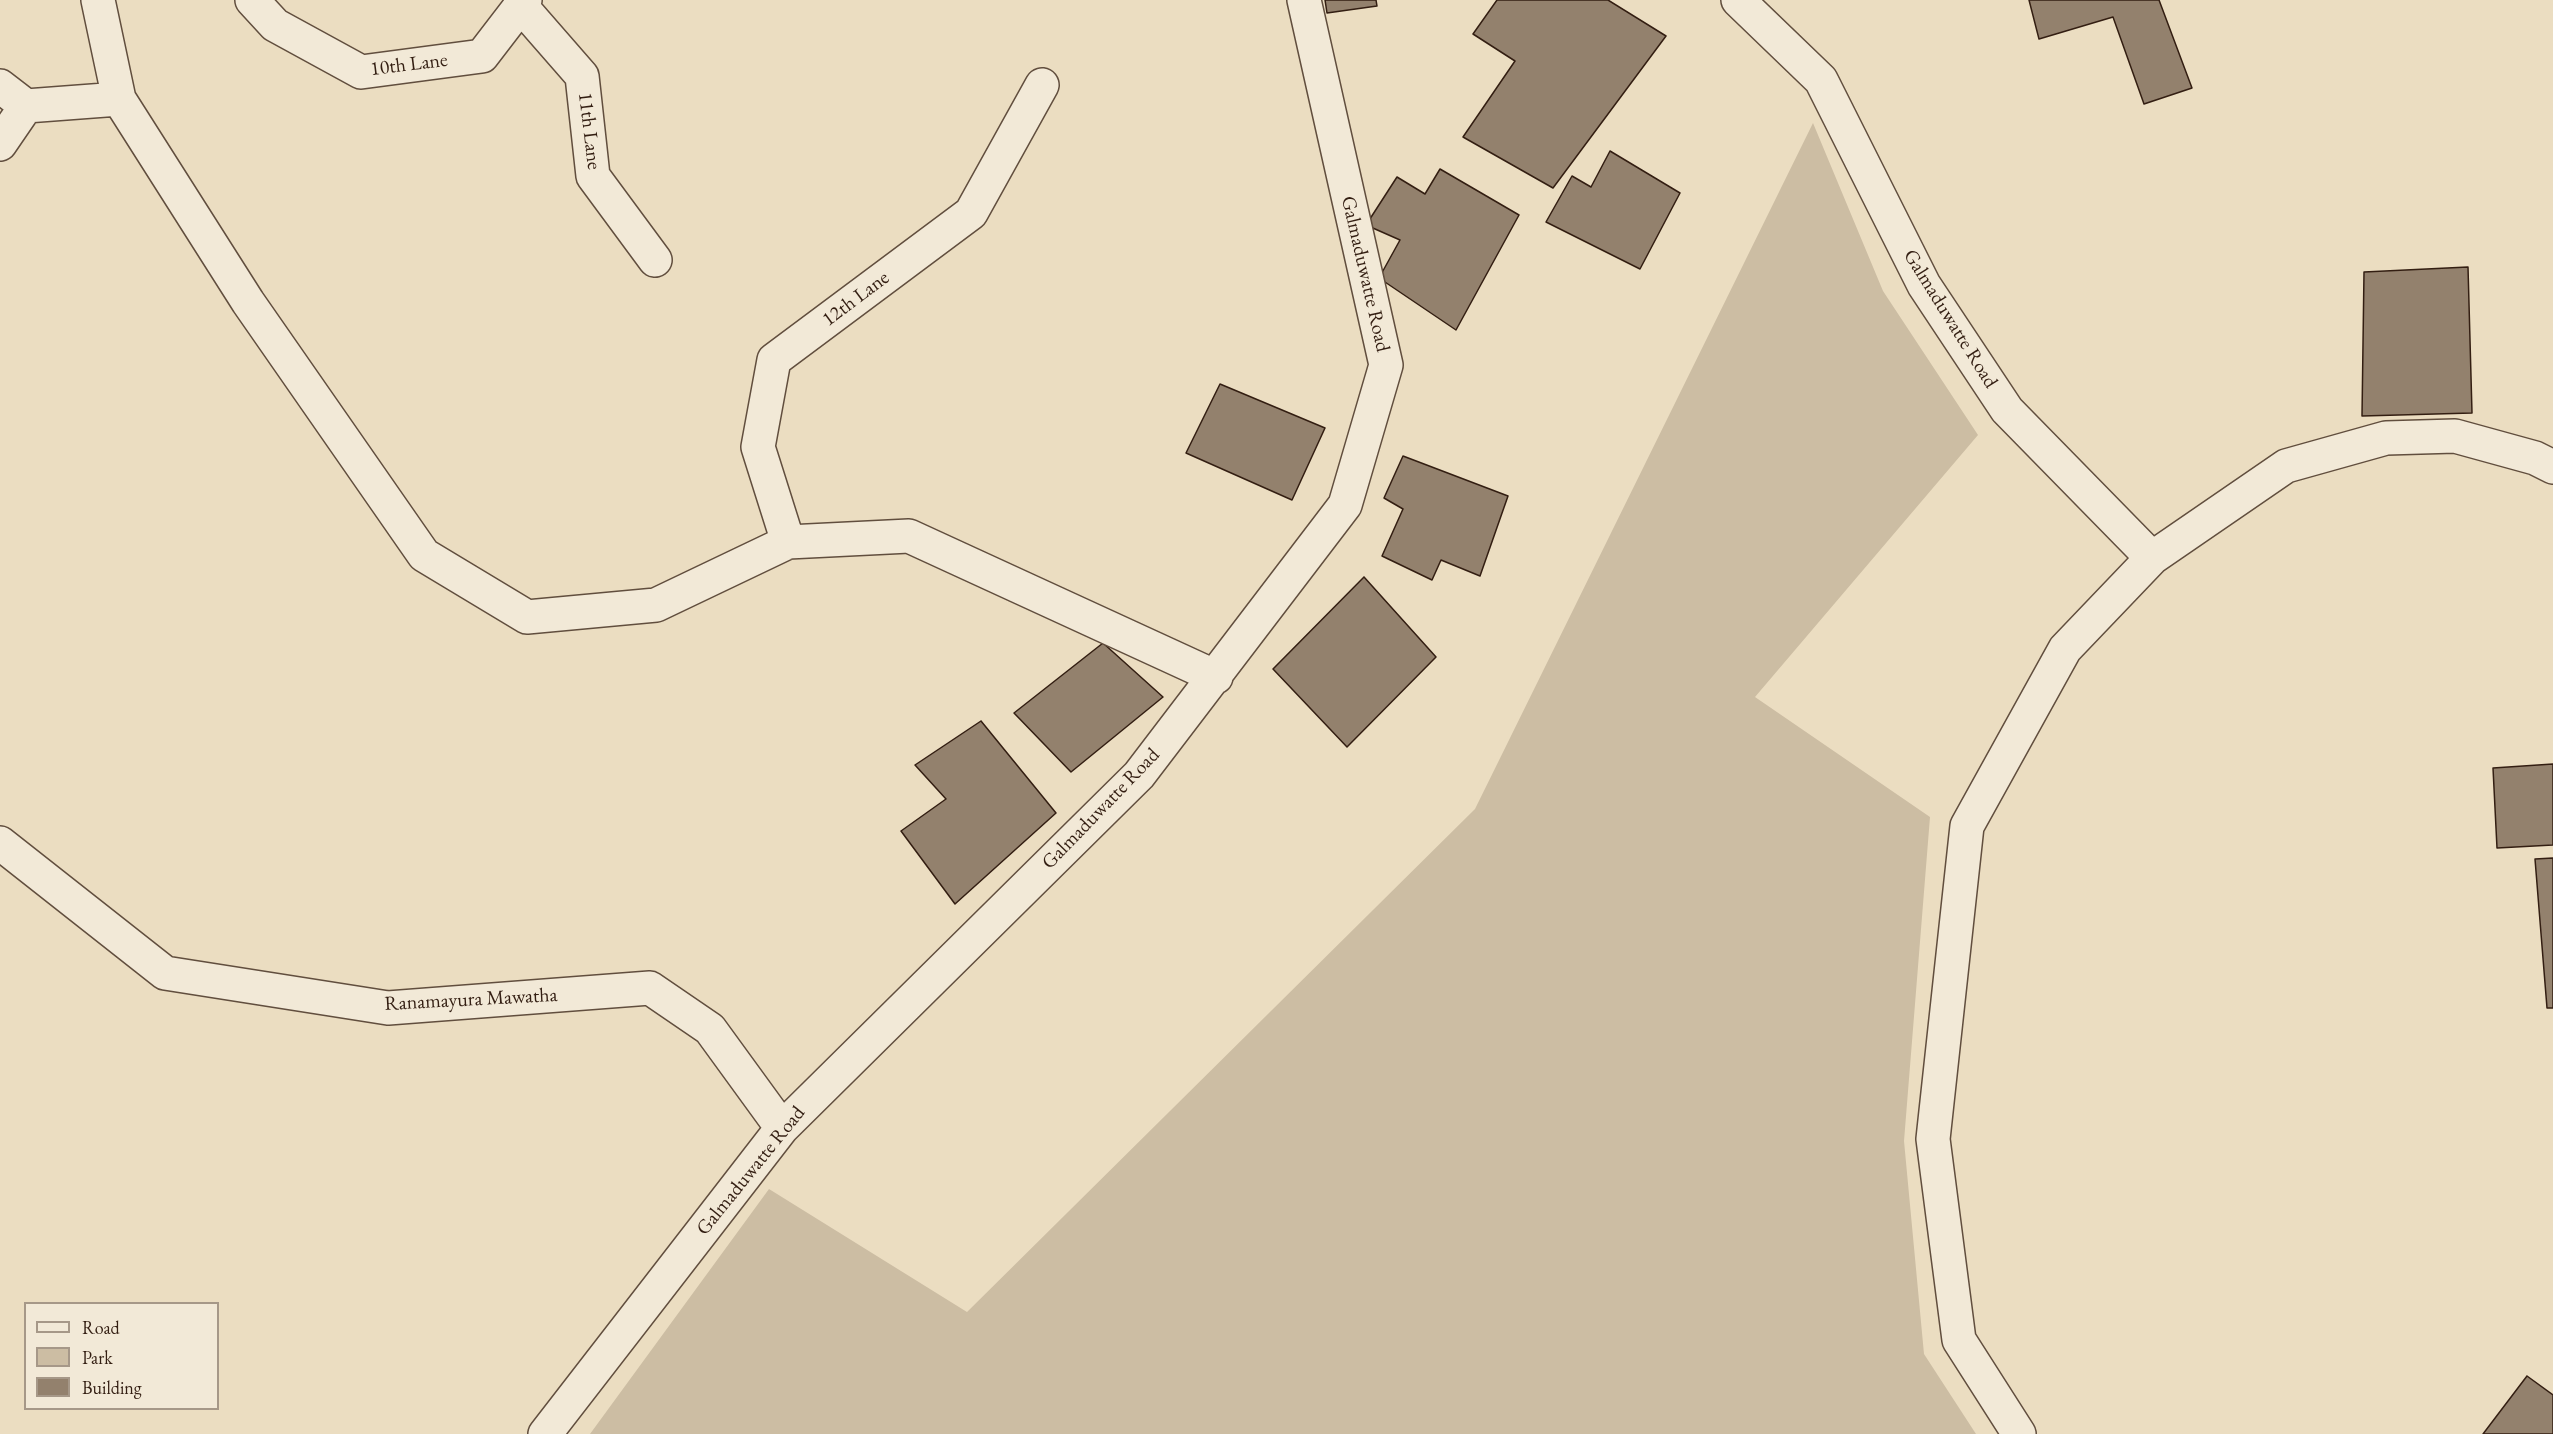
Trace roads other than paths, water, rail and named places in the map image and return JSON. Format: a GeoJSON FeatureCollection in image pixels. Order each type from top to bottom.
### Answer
{"type":"FeatureCollection","features":[{"type":"Feature","properties":{"kind":"street"},"geometry":{"type":"LineString","coordinates":[[98,0],[119,99],[248,302],[424,555],[528,617],[656,605],[788,542],[909,536],[1216,677]]}},
{"type":"Feature","properties":{"kind":"street","name":"10th Lane"},"geometry":{"type":"LineString","coordinates":[[252,0],[275,25],[361,72],[482,56],[523,3]]}},
{"type":"Feature","properties":{"kind":"street","name":"Galmaduwatte Road"},"geometry":{"type":"LineString","coordinates":[[544,1434],[782,1128],[1139,775],[1345,506],[1386,365],[1304,0]]}},
{"type":"Feature","properties":{"kind":"street","name":"Galmaduwatte Road"},"geometry":{"type":"LineString","coordinates":[[1738,0],[1821,80],[1923,285],[2007,410],[2152,558]]}},
{"type":"Feature","properties":{"kind":"street","name":"11th Lane"},"geometry":{"type":"LineString","coordinates":[[523,3],[582,76],[593,176],[655,260]]}},
{"type":"Feature","properties":{"kind":"street"},"geometry":{"type":"LineString","coordinates":[[0,86],[26,106],[119,99]]}},
{"type":"Feature","properties":{"kind":"street","name":"12th Lane"},"geometry":{"type":"LineString","coordinates":[[788,542],[758,447],[774,360],[971,213],[1042,86]]}},
{"type":"Feature","properties":{"kind":"street"},"geometry":{"type":"LineString","coordinates":[[0,144],[26,106]]}},
{"type":"Feature","properties":{"kind":"street"},"geometry":{"type":"LineString","coordinates":[[2019,1434],[1959,1340],[1933,1139],[1967,825],[2064,649],[2152,558],[2286,466],[2386,438],[2455,436],[2535,458],[2553,467]]}},
{"type":"Feature","properties":{"kind":"street","name":"Ranamayura Mawatha"},"geometry":{"type":"LineString","coordinates":[[0,843],[165,973],[388,1008],[650,988],[710,1029],[782,1128]]}}]}
